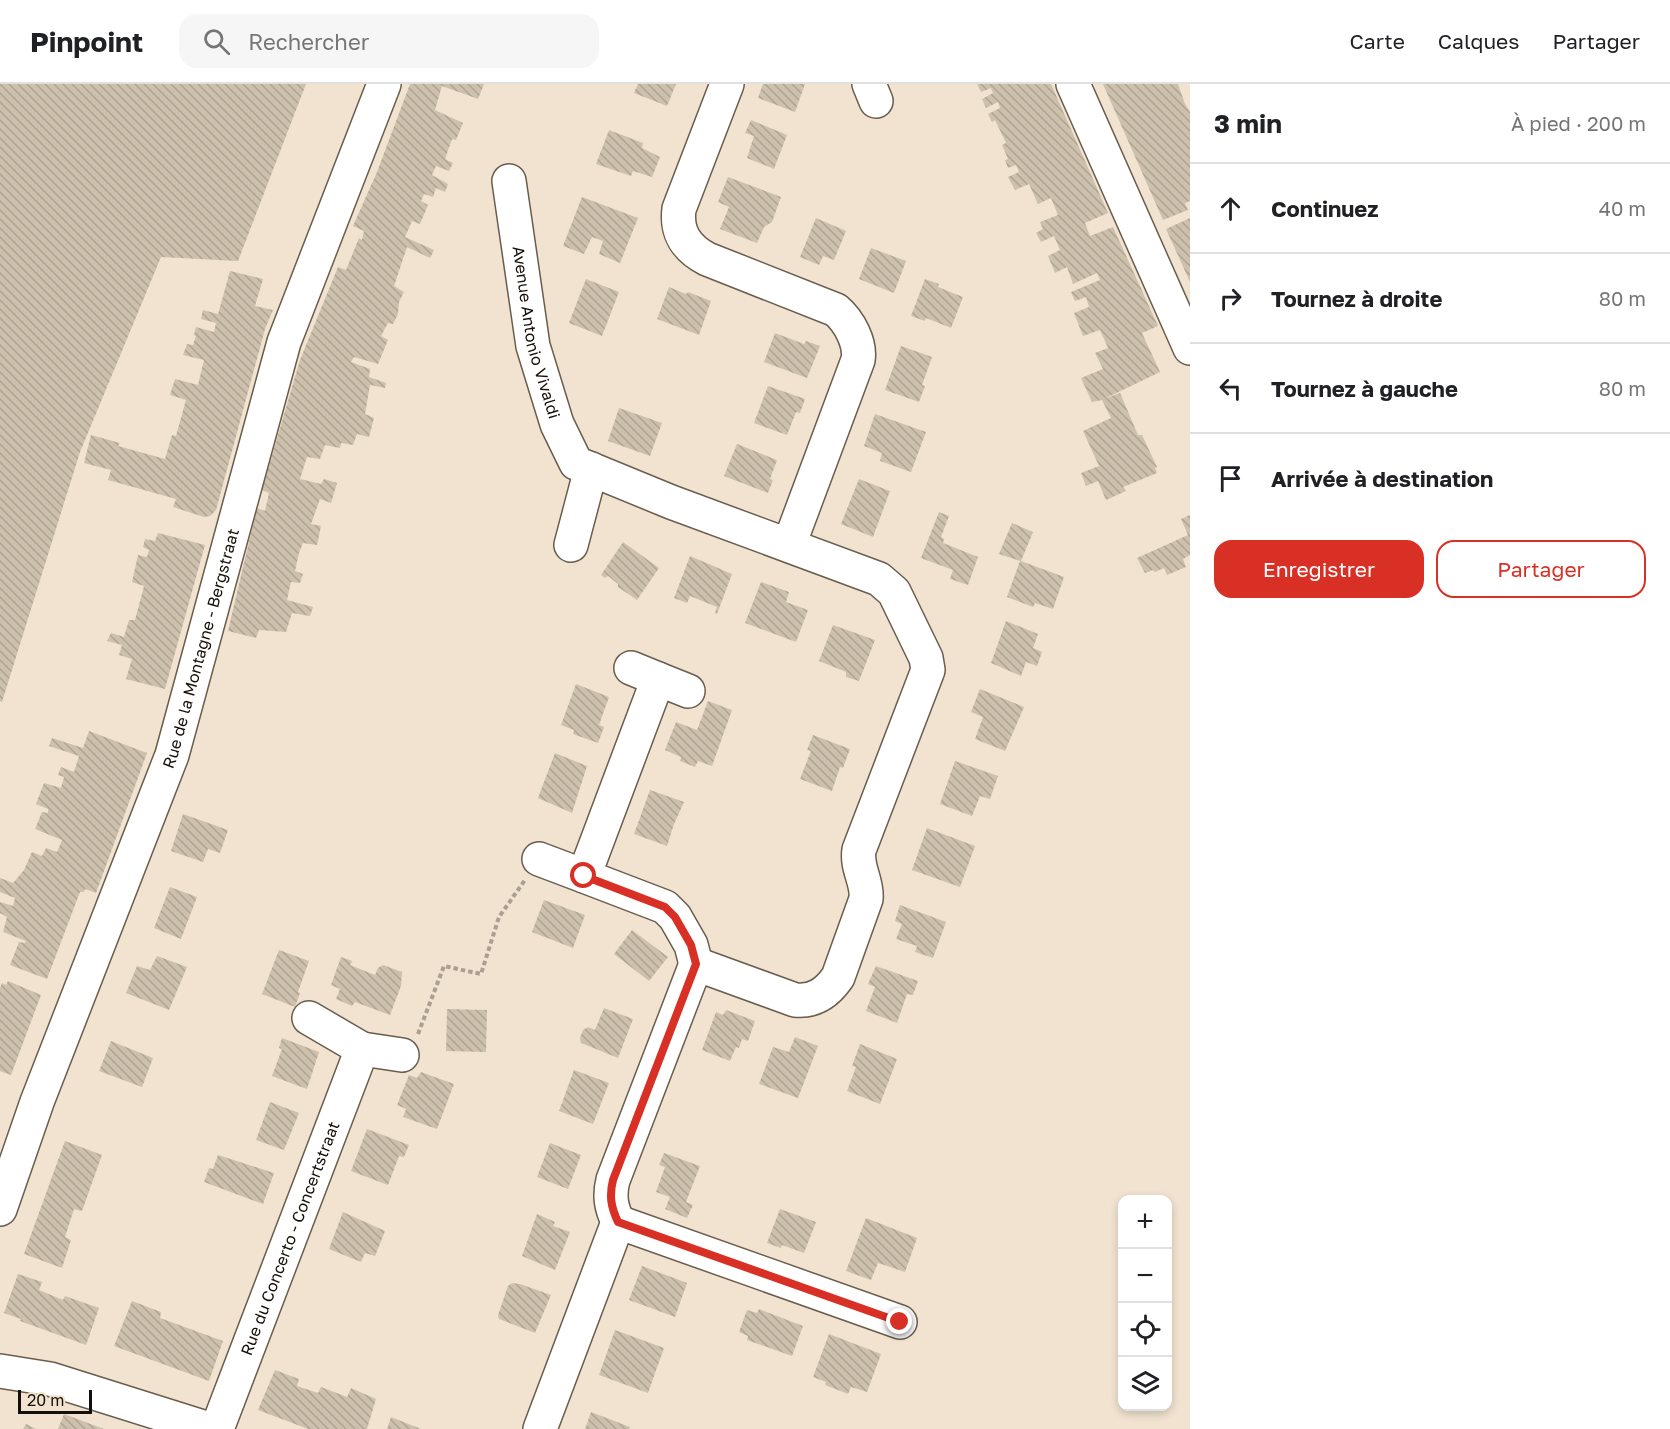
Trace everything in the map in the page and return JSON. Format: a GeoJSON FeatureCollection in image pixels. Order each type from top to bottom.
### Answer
{"type":"FeatureCollection","features":[{"type":"Feature","properties":{"kind":"street","name":"Rue de la Montagne - Bergstraat"},"geometry":{"type":"LineString","coordinates":[[0,1209],[37,1102],[172,755],[284,342],[384,84]]}},
{"type":"Feature","properties":{"kind":"street"},"geometry":{"type":"LineString","coordinates":[[727,84],[679,209],[678,221],[682,235],[693,251],[707,259],[836,310],[848,325],[858,348],[858,360],[789,545]]}},
{"type":"Feature","properties":{"kind":"street"},"geometry":{"type":"LineString","coordinates":[[1072,84],[1190,348]]}},
{"type":"Feature","properties":{"kind":"street","name":"Avenue Antonio Vivaldi"},"geometry":{"type":"LineString","coordinates":[[509,180],[532,346],[557,424],[576,463],[671,502],[885,582],[894,592],[926,658],[928,670],[859,850],[858,862],[866,887],[866,899],[834,983],[816,998],[802,1001],[696,964]]}},
{"type":"Feature","properties":{"kind":"street"},"geometry":{"type":"LineString","coordinates":[[571,545],[591,469]]}},
{"type":"Feature","properties":{"kind":"street"},"geometry":{"type":"LineString","coordinates":[[584,876],[644,674],[688,691]]}},
{"type":"Feature","properties":{"kind":"street"},"geometry":{"type":"LineString","coordinates":[[538,859],[665,907],[675,917],[691,945],[696,964],[613,1180],[610,1198],[618,1222],[900,1322]]}},
{"type":"Feature","properties":{"kind":"street"},"geometry":{"type":"LineString","coordinates":[[309,1018],[362,1049],[402,1055]]}},
{"type":"Feature","properties":{"kind":"street","name":"Rue du Concerto - Concertstraat"},"geometry":{"type":"LineString","coordinates":[[218,1429],[362,1049]]}},
{"type":"Feature","properties":{"kind":"street"},"geometry":{"type":"LineString","coordinates":[[540,1429],[618,1222]]}},
{"type":"Feature","properties":{"kind":"street"},"geometry":{"type":"LineString","coordinates":[[0,1371],[50,1379],[209,1429]]}},
{"type":"Feature","properties":{"kind":"path"},"geometry":{"type":"LineString","coordinates":[[402,1055],[411,1051],[444,966],[481,974],[499,917],[538,859]]}},
{"type":"Feature","properties":{"kind":"building"},"geometry":{"type":"Polygon","coordinates":[[[0,84],[306,84],[238,261],[161,257],[80,452],[2,702],[0,701],[0,84]]]}},
{"type":"Feature","properties":{"kind":"building"},"geometry":{"type":"Polygon","coordinates":[[[410,84],[484,84],[478,99],[442,86],[435,110],[463,123],[456,140],[452,139],[445,159],[453,163],[449,171],[436,166],[432,175],[448,184],[445,192],[436,188],[433,197],[424,194],[421,201],[428,205],[420,224],[412,221],[405,237],[434,250],[430,258],[407,247],[394,286],[404,292],[393,324],[388,323],[381,336],[388,340],[378,364],[354,357],[351,362],[370,369],[369,377],[386,383],[385,388],[370,385],[365,414],[374,418],[369,437],[357,434],[353,445],[341,443],[340,448],[325,445],[320,459],[307,457],[300,479],[321,484],[324,479],[337,483],[331,503],[320,499],[311,524],[321,526],[317,545],[303,543],[295,571],[303,574],[300,583],[291,582],[287,600],[313,607],[310,616],[292,613],[286,632],[259,630],[256,638],[228,631],[257,508],[265,511],[269,493],[262,490],[300,360],[338,267],[346,270],[359,238],[362,240],[364,231],[353,226],[377,172],[410,84]]]}},
{"type":"Feature","properties":{"kind":"building"},"geometry":{"type":"Polygon","coordinates":[[[638,84],[676,84],[667,106],[634,93],[638,84]]]}},
{"type":"Feature","properties":{"kind":"building"},"geometry":{"type":"Polygon","coordinates":[[[763,84],[805,84],[795,112],[758,98],[763,84]]]}},
{"type":"Feature","properties":{"kind":"building"},"geometry":{"type":"Polygon","coordinates":[[[977,84],[1051,84],[1108,213],[1085,223],[1090,236],[1113,227],[1158,326],[1142,333],[1160,372],[1104,399],[1120,393],[1138,435],[1142,435],[1157,467],[1155,468],[1157,473],[1123,487],[1126,491],[1106,500],[1098,481],[1086,486],[1081,473],[1099,466],[1083,431],[1111,418],[1102,400],[1092,402],[1081,378],[1103,369],[1095,353],[1108,348],[1100,330],[1083,336],[1074,313],[1089,307],[1086,297],[1075,301],[1071,292],[1100,280],[1097,273],[1073,284],[1067,267],[1055,273],[1048,256],[1060,250],[1054,236],[1041,242],[1036,233],[1043,229],[1040,222],[1058,215],[1051,198],[1038,204],[1029,184],[1015,190],[1008,177],[1019,172],[1016,165],[1008,168],[1005,160],[1008,159],[1002,145],[1006,143],[995,120],[992,122],[988,114],[1000,108],[998,102],[986,108],[982,99],[993,93],[991,88],[981,92],[977,84]]]}},
{"type":"Feature","properties":{"kind":"building"},"geometry":{"type":"Polygon","coordinates":[[[1103,84],[1178,84],[1190,112],[1190,201],[1185,203],[1188,210],[1163,220],[1103,84]]]}},
{"type":"Feature","properties":{"kind":"building"},"geometry":{"type":"Polygon","coordinates":[[[751,120],[787,135],[774,169],[747,158],[754,136],[745,133],[751,120]]]}},
{"type":"Feature","properties":{"kind":"building"},"geometry":{"type":"Polygon","coordinates":[[[609,130],[643,143],[642,148],[660,157],[652,177],[633,171],[631,176],[596,164],[609,130]]]}},
{"type":"Feature","properties":{"kind":"building"},"geometry":{"type":"Polygon","coordinates":[[[728,177],[781,197],[772,222],[764,227],[757,243],[720,229],[729,207],[718,202],[728,177]]]}},
{"type":"Feature","properties":{"kind":"building"},"geometry":{"type":"Polygon","coordinates":[[[582,197],[638,218],[620,263],[599,254],[603,241],[592,237],[584,254],[563,246],[582,197]]]}},
{"type":"Feature","properties":{"kind":"building"},"geometry":{"type":"Polygon","coordinates":[[[816,218],[846,231],[834,260],[823,256],[819,265],[800,257],[816,218]]]}},
{"type":"Feature","properties":{"kind":"building"},"geometry":{"type":"Polygon","coordinates":[[[1190,218],[1190,282],[1166,229],[1190,218]]]}},
{"type":"Feature","properties":{"kind":"building"},"geometry":{"type":"Polygon","coordinates":[[[871,248],[906,261],[894,293],[859,279],[871,248]]]}},
{"type":"Feature","properties":{"kind":"building"},"geometry":{"type":"Polygon","coordinates":[[[230,271],[263,279],[255,306],[273,310],[265,329],[216,510],[210,516],[204,517],[173,507],[176,499],[108,480],[111,470],[84,463],[91,435],[120,443],[118,446],[165,459],[172,435],[176,436],[186,400],[170,395],[175,379],[198,385],[204,360],[183,355],[187,344],[193,345],[196,327],[214,332],[216,323],[201,319],[203,310],[218,314],[230,271]]]}},
{"type":"Feature","properties":{"kind":"building"},"geometry":{"type":"Polygon","coordinates":[[[586,279],[619,292],[602,336],[569,323],[586,279]]]}},
{"type":"Feature","properties":{"kind":"building"},"geometry":{"type":"Polygon","coordinates":[[[925,279],[963,297],[951,328],[926,318],[925,321],[911,316],[925,279]]]}},
{"type":"Feature","properties":{"kind":"building"},"geometry":{"type":"Polygon","coordinates":[[[669,287],[711,301],[699,335],[657,319],[669,287]]]}},
{"type":"Feature","properties":{"kind":"building"},"geometry":{"type":"Polygon","coordinates":[[[775,333],[804,344],[806,341],[820,346],[807,378],[764,362],[775,333]]]}},
{"type":"Feature","properties":{"kind":"building"},"geometry":{"type":"Polygon","coordinates":[[[901,346],[932,357],[922,385],[925,386],[919,402],[885,390],[901,346]]]}},
{"type":"Feature","properties":{"kind":"building"},"geometry":{"type":"Polygon","coordinates":[[[768,386],[805,399],[800,413],[796,412],[787,435],[754,423],[768,386]]]}},
{"type":"Feature","properties":{"kind":"building"},"geometry":{"type":"Polygon","coordinates":[[[619,408],[662,423],[650,456],[608,441],[619,408]]]}},
{"type":"Feature","properties":{"kind":"building"},"geometry":{"type":"Polygon","coordinates":[[[875,414],[926,432],[911,472],[880,461],[882,453],[864,446],[875,414]]]}},
{"type":"Feature","properties":{"kind":"building"},"geometry":{"type":"Polygon","coordinates":[[[737,444],[777,460],[768,493],[724,476],[737,444]]]}},
{"type":"Feature","properties":{"kind":"building"},"geometry":{"type":"Polygon","coordinates":[[[859,479],[890,491],[873,537],[841,524],[859,479]]]}},
{"type":"Feature","properties":{"kind":"building"},"geometry":{"type":"Polygon","coordinates":[[[939,512],[949,516],[941,537],[944,539],[943,543],[978,557],[968,585],[950,579],[953,570],[921,558],[939,512]]]}},
{"type":"Feature","properties":{"kind":"building"},"geometry":{"type":"Polygon","coordinates":[[[1190,515],[1190,555],[1183,559],[1186,567],[1167,575],[1164,568],[1145,573],[1137,558],[1188,535],[1181,519],[1190,515]]]}},
{"type":"Feature","properties":{"kind":"building"},"geometry":{"type":"Polygon","coordinates":[[[1012,523],[1033,532],[1021,561],[1064,577],[1053,609],[1035,603],[1033,607],[1007,597],[1020,561],[999,554],[1012,523]]]}},
{"type":"Feature","properties":{"kind":"building"},"geometry":{"type":"Polygon","coordinates":[[[158,533],[205,545],[165,689],[126,679],[132,659],[119,655],[122,645],[107,641],[111,633],[124,637],[129,620],[135,620],[144,586],[132,582],[138,555],[147,557],[149,550],[143,547],[145,539],[155,541],[158,533]]]}},
{"type":"Feature","properties":{"kind":"building"},"geometry":{"type":"Polygon","coordinates":[[[623,542],[659,568],[637,600],[618,587],[618,584],[608,576],[605,578],[601,575],[623,542]]]}},
{"type":"Feature","properties":{"kind":"building"},"geometry":{"type":"Polygon","coordinates":[[[690,556],[732,574],[717,614],[715,613],[717,607],[690,596],[687,603],[674,598],[690,556]]]}},
{"type":"Feature","properties":{"kind":"building"},"geometry":{"type":"Polygon","coordinates":[[[761,582],[789,592],[786,602],[808,610],[796,642],[745,623],[761,582]]]}},
{"type":"Feature","properties":{"kind":"building"},"geometry":{"type":"Polygon","coordinates":[[[1006,621],[1038,634],[1033,648],[1042,652],[1037,666],[1026,662],[1021,676],[991,663],[1006,621]]]}},
{"type":"Feature","properties":{"kind":"building"},"geometry":{"type":"Polygon","coordinates":[[[833,625],[875,640],[859,681],[846,677],[846,672],[819,661],[833,625]]]}},
{"type":"Feature","properties":{"kind":"building"},"geometry":{"type":"Polygon","coordinates":[[[576,684],[609,697],[599,725],[604,727],[598,743],[573,734],[574,730],[561,725],[576,684]]]}},
{"type":"Feature","properties":{"kind":"building"},"geometry":{"type":"Polygon","coordinates":[[[980,689],[1024,707],[1005,751],[975,739],[983,717],[971,712],[980,689]]]}},
{"type":"Feature","properties":{"kind":"building"},"geometry":{"type":"Polygon","coordinates":[[[708,701],[732,710],[712,766],[698,761],[695,767],[680,761],[681,757],[665,750],[676,722],[697,730],[708,701]]]}},
{"type":"Feature","properties":{"kind":"building"},"geometry":{"type":"Polygon","coordinates":[[[89,731],[147,753],[96,893],[85,889],[84,892],[80,892],[47,979],[10,965],[19,942],[25,943],[26,941],[3,932],[7,917],[0,913],[0,902],[13,906],[15,898],[0,892],[0,878],[13,883],[24,870],[32,852],[42,856],[46,848],[57,852],[62,840],[35,829],[42,812],[48,813],[48,809],[36,804],[44,783],[61,788],[64,777],[58,775],[61,767],[74,772],[79,756],[49,746],[52,738],[83,748],[89,731]]]}},
{"type":"Feature","properties":{"kind":"building"},"geometry":{"type":"Polygon","coordinates":[[[813,735],[850,749],[843,768],[840,767],[832,791],[800,779],[811,751],[807,750],[813,735]]]}},
{"type":"Feature","properties":{"kind":"building"},"geometry":{"type":"Polygon","coordinates":[[[555,753],[587,766],[572,813],[538,798],[555,753]]]}},
{"type":"Feature","properties":{"kind":"building"},"geometry":{"type":"Polygon","coordinates":[[[955,761],[998,776],[990,799],[980,796],[972,816],[940,804],[955,761]]]}},
{"type":"Feature","properties":{"kind":"building"},"geometry":{"type":"Polygon","coordinates":[[[650,790],[684,802],[667,846],[634,834],[650,790]]]}},
{"type":"Feature","properties":{"kind":"building"},"geometry":{"type":"Polygon","coordinates":[[[183,814],[228,830],[220,853],[208,849],[203,862],[171,851],[183,814]]]}},
{"type":"Feature","properties":{"kind":"building"},"geometry":{"type":"Polygon","coordinates":[[[927,828],[975,846],[960,887],[912,870],[927,828]]]}},
{"type":"Feature","properties":{"kind":"building"},"geometry":{"type":"Polygon","coordinates":[[[170,887],[197,897],[181,939],[154,928],[170,887]]]}},
{"type":"Feature","properties":{"kind":"building"},"geometry":{"type":"Polygon","coordinates":[[[544,900],[585,915],[573,948],[532,932],[544,900]]]}},
{"type":"Feature","properties":{"kind":"building"},"geometry":{"type":"Polygon","coordinates":[[[900,905],[946,922],[933,958],[915,952],[917,946],[896,939],[902,924],[895,921],[900,905]]]}},
{"type":"Feature","properties":{"kind":"building"},"geometry":{"type":"Polygon","coordinates":[[[632,930],[668,957],[649,981],[614,954],[632,930]]]}},
{"type":"Feature","properties":{"kind":"building"},"geometry":{"type":"Polygon","coordinates":[[[279,950],[309,961],[295,1007],[262,994],[279,950]]]}},
{"type":"Feature","properties":{"kind":"building"},"geometry":{"type":"Polygon","coordinates":[[[157,956],[187,967],[169,1010],[126,993],[137,966],[150,970],[157,956]]]}},
{"type":"Feature","properties":{"kind":"building"},"geometry":{"type":"Polygon","coordinates":[[[341,957],[352,961],[350,965],[375,975],[378,968],[383,965],[402,972],[401,986],[390,1015],[355,1002],[352,1006],[336,999],[340,989],[331,985],[341,957]]]}},
{"type":"Feature","properties":{"kind":"building"},"geometry":{"type":"Polygon","coordinates":[[[876,966],[918,981],[913,995],[907,994],[897,1023],[866,1011],[875,987],[868,984],[876,966]]]}},
{"type":"Feature","properties":{"kind":"building"},"geometry":{"type":"Polygon","coordinates":[[[8,981],[41,995],[11,1075],[0,1071],[0,988],[2,983],[6,985],[8,981]]]}},
{"type":"Feature","properties":{"kind":"building"},"geometry":{"type":"Polygon","coordinates":[[[604,1008],[633,1019],[618,1058],[581,1043],[583,1030],[588,1027],[595,1030],[604,1008]]]}},
{"type":"Feature","properties":{"kind":"building"},"geometry":{"type":"Polygon","coordinates":[[[447,1009],[487,1010],[486,1052],[446,1051],[447,1009]]]}},
{"type":"Feature","properties":{"kind":"building"},"geometry":{"type":"Polygon","coordinates":[[[726,1010],[755,1021],[748,1041],[742,1039],[730,1061],[702,1050],[716,1012],[723,1015],[726,1010]]]}},
{"type":"Feature","properties":{"kind":"building"},"geometry":{"type":"Polygon","coordinates":[[[795,1037],[818,1046],[798,1098],[759,1084],[773,1047],[789,1052],[795,1037]]]}},
{"type":"Feature","properties":{"kind":"building"},"geometry":{"type":"Polygon","coordinates":[[[282,1038],[319,1052],[307,1089],[272,1076],[282,1049],[279,1048],[282,1038]]]}},
{"type":"Feature","properties":{"kind":"building"},"geometry":{"type":"Polygon","coordinates":[[[111,1041],[153,1058],[142,1087],[99,1071],[111,1041]]]}},
{"type":"Feature","properties":{"kind":"building"},"geometry":{"type":"Polygon","coordinates":[[[860,1044],[897,1059],[880,1104],[847,1091],[856,1067],[852,1066],[860,1044]]]}},
{"type":"Feature","properties":{"kind":"building"},"geometry":{"type":"Polygon","coordinates":[[[574,1070],[609,1083],[593,1124],[559,1111],[574,1070]]]}},
{"type":"Feature","properties":{"kind":"building"},"geometry":{"type":"Polygon","coordinates":[[[421,1072],[454,1084],[437,1129],[403,1117],[406,1109],[397,1105],[409,1075],[417,1078],[421,1072]]]}},
{"type":"Feature","properties":{"kind":"building"},"geometry":{"type":"Polygon","coordinates":[[[270,1102],[299,1113],[284,1150],[256,1140],[270,1102]]]}},
{"type":"Feature","properties":{"kind":"building"},"geometry":{"type":"Polygon","coordinates":[[[367,1129],[409,1145],[404,1157],[399,1156],[388,1185],[351,1171],[367,1129]]]}},
{"type":"Feature","properties":{"kind":"building"},"geometry":{"type":"Polygon","coordinates":[[[65,1141],[102,1155],[82,1211],[74,1209],[65,1237],[71,1240],[62,1268],[24,1254],[65,1141]]]}},
{"type":"Feature","properties":{"kind":"building"},"geometry":{"type":"Polygon","coordinates":[[[550,1143],[581,1155],[568,1189],[537,1177],[550,1143]]]}},
{"type":"Feature","properties":{"kind":"building"},"geometry":{"type":"Polygon","coordinates":[[[664,1153],[700,1166],[686,1202],[693,1205],[687,1218],[665,1209],[670,1197],[656,1192],[665,1167],[659,1165],[664,1153]]]}},
{"type":"Feature","properties":{"kind":"building"},"geometry":{"type":"Polygon","coordinates":[[[218,1155],[274,1173],[263,1204],[204,1182],[209,1168],[213,1169],[218,1155]]]}},
{"type":"Feature","properties":{"kind":"building"},"geometry":{"type":"Polygon","coordinates":[[[780,1209],[816,1222],[804,1253],[782,1245],[781,1248],[767,1243],[780,1209]]]}},
{"type":"Feature","properties":{"kind":"building"},"geometry":{"type":"Polygon","coordinates":[[[343,1212],[385,1231],[375,1256],[365,1253],[361,1262],[329,1249],[343,1212]]]}},
{"type":"Feature","properties":{"kind":"building"},"geometry":{"type":"Polygon","coordinates":[[[537,1214],[555,1222],[553,1226],[570,1232],[555,1270],[522,1256],[537,1214]]]}},
{"type":"Feature","properties":{"kind":"building"},"geometry":{"type":"Polygon","coordinates":[[[866,1218],[917,1238],[905,1272],[878,1263],[871,1280],[846,1271],[866,1218]]]}},
{"type":"Feature","properties":{"kind":"building"},"geometry":{"type":"Polygon","coordinates":[[[642,1266],[687,1283],[675,1317],[629,1300],[642,1266]]]}},
{"type":"Feature","properties":{"kind":"building"},"geometry":{"type":"Polygon","coordinates":[[[18,1274],[42,1282],[39,1290],[63,1300],[65,1296],[99,1308],[86,1345],[4,1313],[18,1274]]]}},
{"type":"Feature","properties":{"kind":"building"},"geometry":{"type":"Polygon","coordinates":[[[512,1283],[551,1295],[535,1333],[499,1319],[498,1315],[508,1286],[512,1283]]]}},
{"type":"Feature","properties":{"kind":"building"},"geometry":{"type":"Polygon","coordinates":[[[132,1301],[161,1312],[160,1318],[223,1341],[209,1381],[114,1346],[132,1301]]]}},
{"type":"Feature","properties":{"kind":"building"},"geometry":{"type":"Polygon","coordinates":[[[759,1309],[803,1326],[792,1356],[747,1340],[748,1336],[739,1332],[747,1310],[757,1313],[759,1309]]]}},
{"type":"Feature","properties":{"kind":"building"},"geometry":{"type":"Polygon","coordinates":[[[615,1330],[664,1348],[648,1393],[599,1375],[615,1330]]]}},
{"type":"Feature","properties":{"kind":"building"},"geometry":{"type":"Polygon","coordinates":[[[829,1334],[881,1354],[867,1392],[851,1387],[848,1394],[825,1385],[826,1382],[813,1377],[829,1334]]]}},
{"type":"Feature","properties":{"kind":"building"},"geometry":{"type":"Polygon","coordinates":[[[275,1370],[299,1379],[297,1386],[318,1393],[321,1387],[347,1397],[351,1388],[376,1399],[367,1429],[308,1429],[258,1410],[275,1370]]]}},
{"type":"Feature","properties":{"kind":"building"},"geometry":{"type":"Polygon","coordinates":[[[591,1412],[630,1427],[629,1429],[585,1429],[591,1412]]]}},
{"type":"Feature","properties":{"kind":"building"},"geometry":{"type":"Polygon","coordinates":[[[64,1414],[104,1429],[58,1429],[64,1414]]]}},
{"type":"Feature","properties":{"kind":"building"},"geometry":{"type":"Polygon","coordinates":[[[391,1417],[421,1429],[387,1429],[391,1417]]]}},
{"type":"Feature","properties":{"kind":"building"},"geometry":{"type":"Polygon","coordinates":[[[26,1424],[36,1429],[23,1429],[26,1424]]]}},
{"type":"Feature","properties":{"kind":"route"},"geometry":{"type":"LineString","coordinates":[[584,876],[665,907],[675,917],[691,945],[696,964],[613,1180],[610,1198],[618,1222],[900,1322]]}}]}
